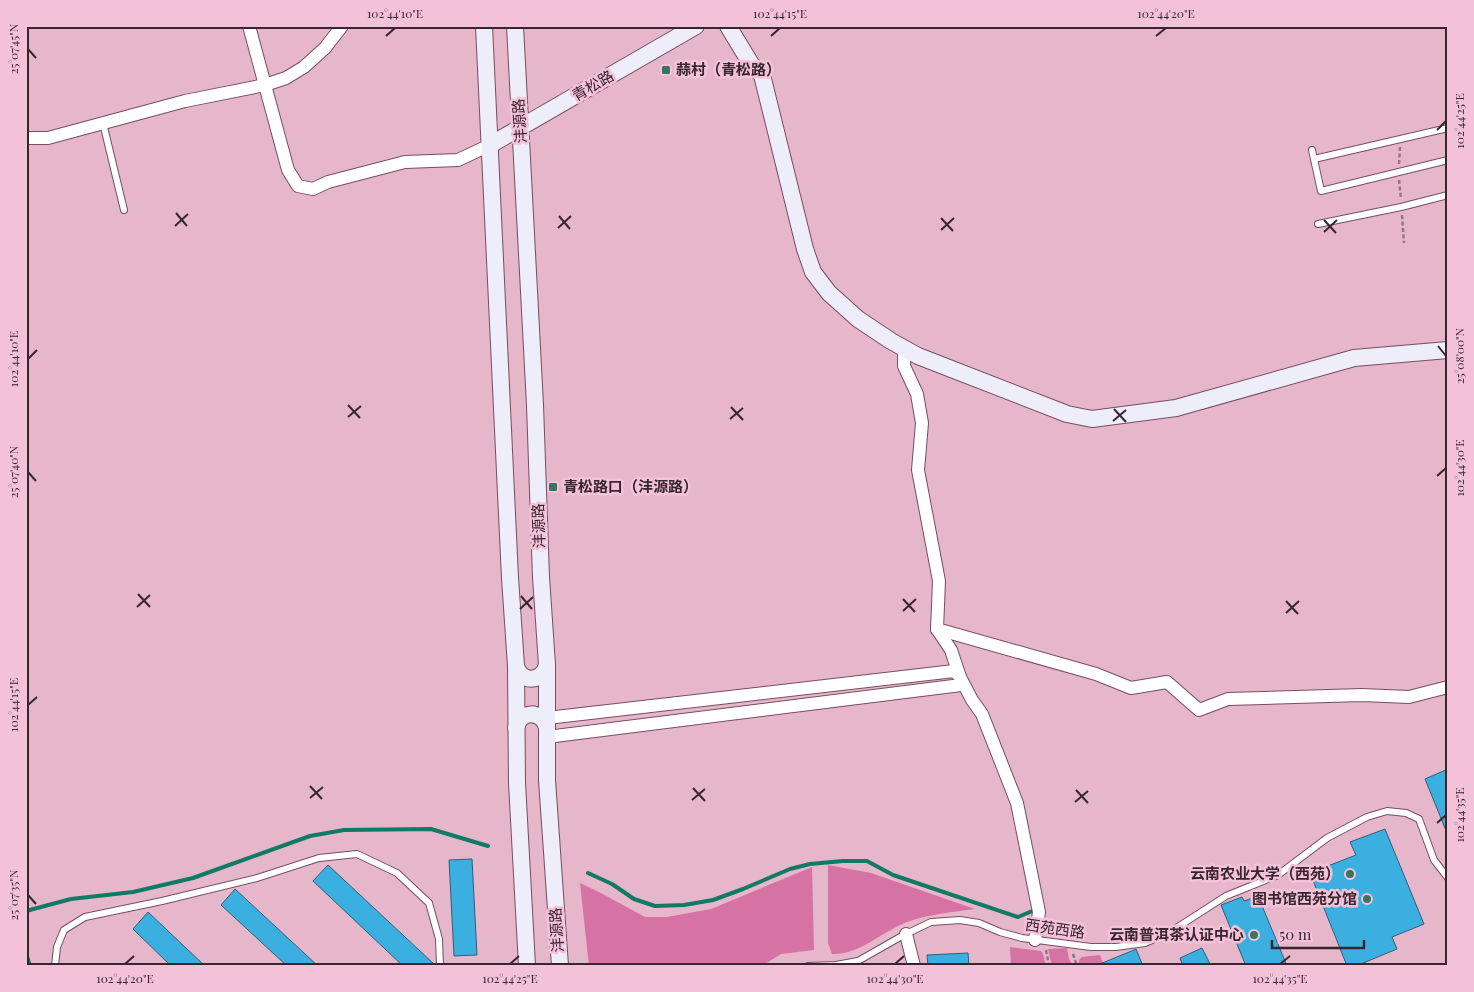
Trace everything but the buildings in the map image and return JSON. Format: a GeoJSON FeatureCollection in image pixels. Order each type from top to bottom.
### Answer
{"type":"FeatureCollection","features":[{"type":"Feature","properties":{"kind":"main road","name":"沣源路"},"geometry":{"type":"LineString","coordinates":[[484,26],[510,578],[516,666],[516,783],[527,966]]}},
{"type":"Feature","properties":{"kind":"main road","name":"沣源路"},"geometry":{"type":"LineString","coordinates":[[515,26],[535,405],[541,577],[547,665],[547,780],[560,966]]}},
{"type":"Feature","properties":{"kind":"main road","name":"青松路"},"geometry":{"type":"LineString","coordinates":[[490,145],[696,26]]}},
{"type":"Feature","properties":{"kind":"main road"},"geometry":{"type":"LineString","coordinates":[[728,26],[751,64],[762,75],[805,249],[814,272],[829,293],[858,320],[918,356],[1067,414],[1092,419],[1176,408],[1354,358],[1448,350]]}},
{"type":"Feature","properties":{"kind":"main road"},"geometry":{"type":"LineString","coordinates":[[516,666],[520,674],[536,679],[543,673],[547,665]]}},
{"type":"Feature","properties":{"kind":"main road"},"geometry":{"type":"LineString","coordinates":[[516,728],[519,720],[530,714],[543,719],[547,727]]}},
{"type":"Feature","properties":{"kind":"street"},"geometry":{"type":"LineString","coordinates":[[249,26],[288,170],[298,186],[314,189],[328,182],[405,162],[458,160],[490,145]]}},
{"type":"Feature","properties":{"kind":"street"},"geometry":{"type":"LineString","coordinates":[[26,138],[48,138],[185,100],[266,85],[286,78],[304,67],[324,48],[342,26]]}},
{"type":"Feature","properties":{"kind":"street"},"geometry":{"type":"LineString","coordinates":[[904,348],[904,366],[917,394],[922,423],[918,470],[939,581],[937,629],[951,650],[960,677],[982,714],[1016,803],[1039,912],[1039,941]]}},
{"type":"Feature","properties":{"kind":"street"},"geometry":{"type":"LineString","coordinates":[[937,629],[1096,674],[1130,688],[1167,682],[1199,710],[1228,699],[1362,695],[1409,697],[1448,687]]}},
{"type":"Feature","properties":{"kind":"street"},"geometry":{"type":"LineString","coordinates":[[954,670],[960,677],[961,685],[547,727],[954,670]]}},
{"type":"Feature","properties":{"kind":"street"},"geometry":{"type":"LineString","coordinates":[[906,934],[914,966]]}},
{"type":"Feature","properties":{"kind":"lane"},"geometry":{"type":"LineString","coordinates":[[103,123],[124,210]]}},
{"type":"Feature","properties":{"kind":"lane"},"geometry":{"type":"LineString","coordinates":[[1314,159],[1448,128]]}},
{"type":"Feature","properties":{"kind":"lane"},"geometry":{"type":"LineString","coordinates":[[1312,150],[1320,191],[1448,160]]}},
{"type":"Feature","properties":{"kind":"lane"},"geometry":{"type":"LineString","coordinates":[[1318,224],[1448,195]]}},
{"type":"Feature","properties":{"kind":"lane","name":"西苑西路"},"geometry":{"type":"LineString","coordinates":[[808,966],[836,965],[858,961],[931,922],[960,920],[979,923],[1000,932],[1039,941],[1091,947],[1116,947],[1145,943],[1170,932],[1226,896],[1278,875],[1327,838],[1367,817],[1387,811],[1406,813],[1419,819],[1434,860],[1448,878]]}},
{"type":"Feature","properties":{"kind":"lane"},"geometry":{"type":"LineString","coordinates":[[55,966],[57,947],[64,930],[85,917],[256,878],[319,858],[357,854],[397,873],[429,903],[439,939],[440,966]]}},
{"type":"Feature","properties":{"kind":"path"},"geometry":{"type":"LineString","coordinates":[[1401,139],[1398,172],[1404,243]]}},
{"type":"Feature","properties":{"kind":"path"},"geometry":{"type":"LineString","coordinates":[[1039,941],[1049,966]]}},
{"type":"Feature","properties":{"kind":"path"},"geometry":{"type":"LineString","coordinates":[[1073,945],[1072,955],[1076,966]]}},
{"type":"Feature","properties":{"kind":"shaded area"},"geometry":{"type":"Polygon","coordinates":[[[828,865],[871,873],[975,909],[934,915],[910,921],[853,951],[832,954],[828,943],[828,865]]]}},
{"type":"Feature","properties":{"kind":"shaded area"},"geometry":{"type":"Polygon","coordinates":[[[812,867],[814,950],[781,954],[762,966],[589,966],[580,883],[645,917],[667,917],[711,909],[812,867]]]}},
{"type":"Feature","properties":{"kind":"shaded area"},"geometry":{"type":"Polygon","coordinates":[[[1010,947],[1041,951],[1046,966],[1011,966],[1010,947]]]}},
{"type":"Feature","properties":{"kind":"shaded area"},"geometry":{"type":"Polygon","coordinates":[[[1067,948],[1069,959],[1073,966],[1052,966],[1048,949],[1067,948]]]}},
{"type":"Feature","properties":{"kind":"shaded area"},"geometry":{"type":"Polygon","coordinates":[[[1100,955],[1104,966],[1079,966],[1079,960],[1082,957],[1100,955]]]}},
{"type":"Feature","properties":{"kind":"waterway"},"geometry":{"type":"LineString","coordinates":[[26,911],[71,899],[133,892],[193,878],[310,836],[344,830],[431,829],[488,846]]}},
{"type":"Feature","properties":{"kind":"waterway"},"geometry":{"type":"LineString","coordinates":[[588,873],[612,884],[634,899],[655,906],[684,905],[713,900],[790,869],[810,864],[867,861],[893,875],[1018,917],[1037,909]]}},
{"type":"Feature","properties":{"kind":"waterway"},"geometry":{"type":"LineString","coordinates":[[26,953],[30,966]]}},
{"type":"Feature","properties":{"kind":"place","name":"蒜村（青松路）"},"geometry":{"type":"Point","coordinates":[666,70]}},
{"type":"Feature","properties":{"kind":"place","name":"青松路口（沣源路）"},"geometry":{"type":"Point","coordinates":[553,487]}},
{"type":"Feature","properties":{"kind":"place","name":"云南农业大学（西苑）"},"geometry":{"type":"Point","coordinates":[1350,874]}},
{"type":"Feature","properties":{"kind":"place","name":"图书馆西苑分馆"},"geometry":{"type":"Point","coordinates":[1367,899]}},
{"type":"Feature","properties":{"kind":"place","name":"云南普洱茶认证中心"},"geometry":{"type":"Point","coordinates":[1254,935]}}]}
